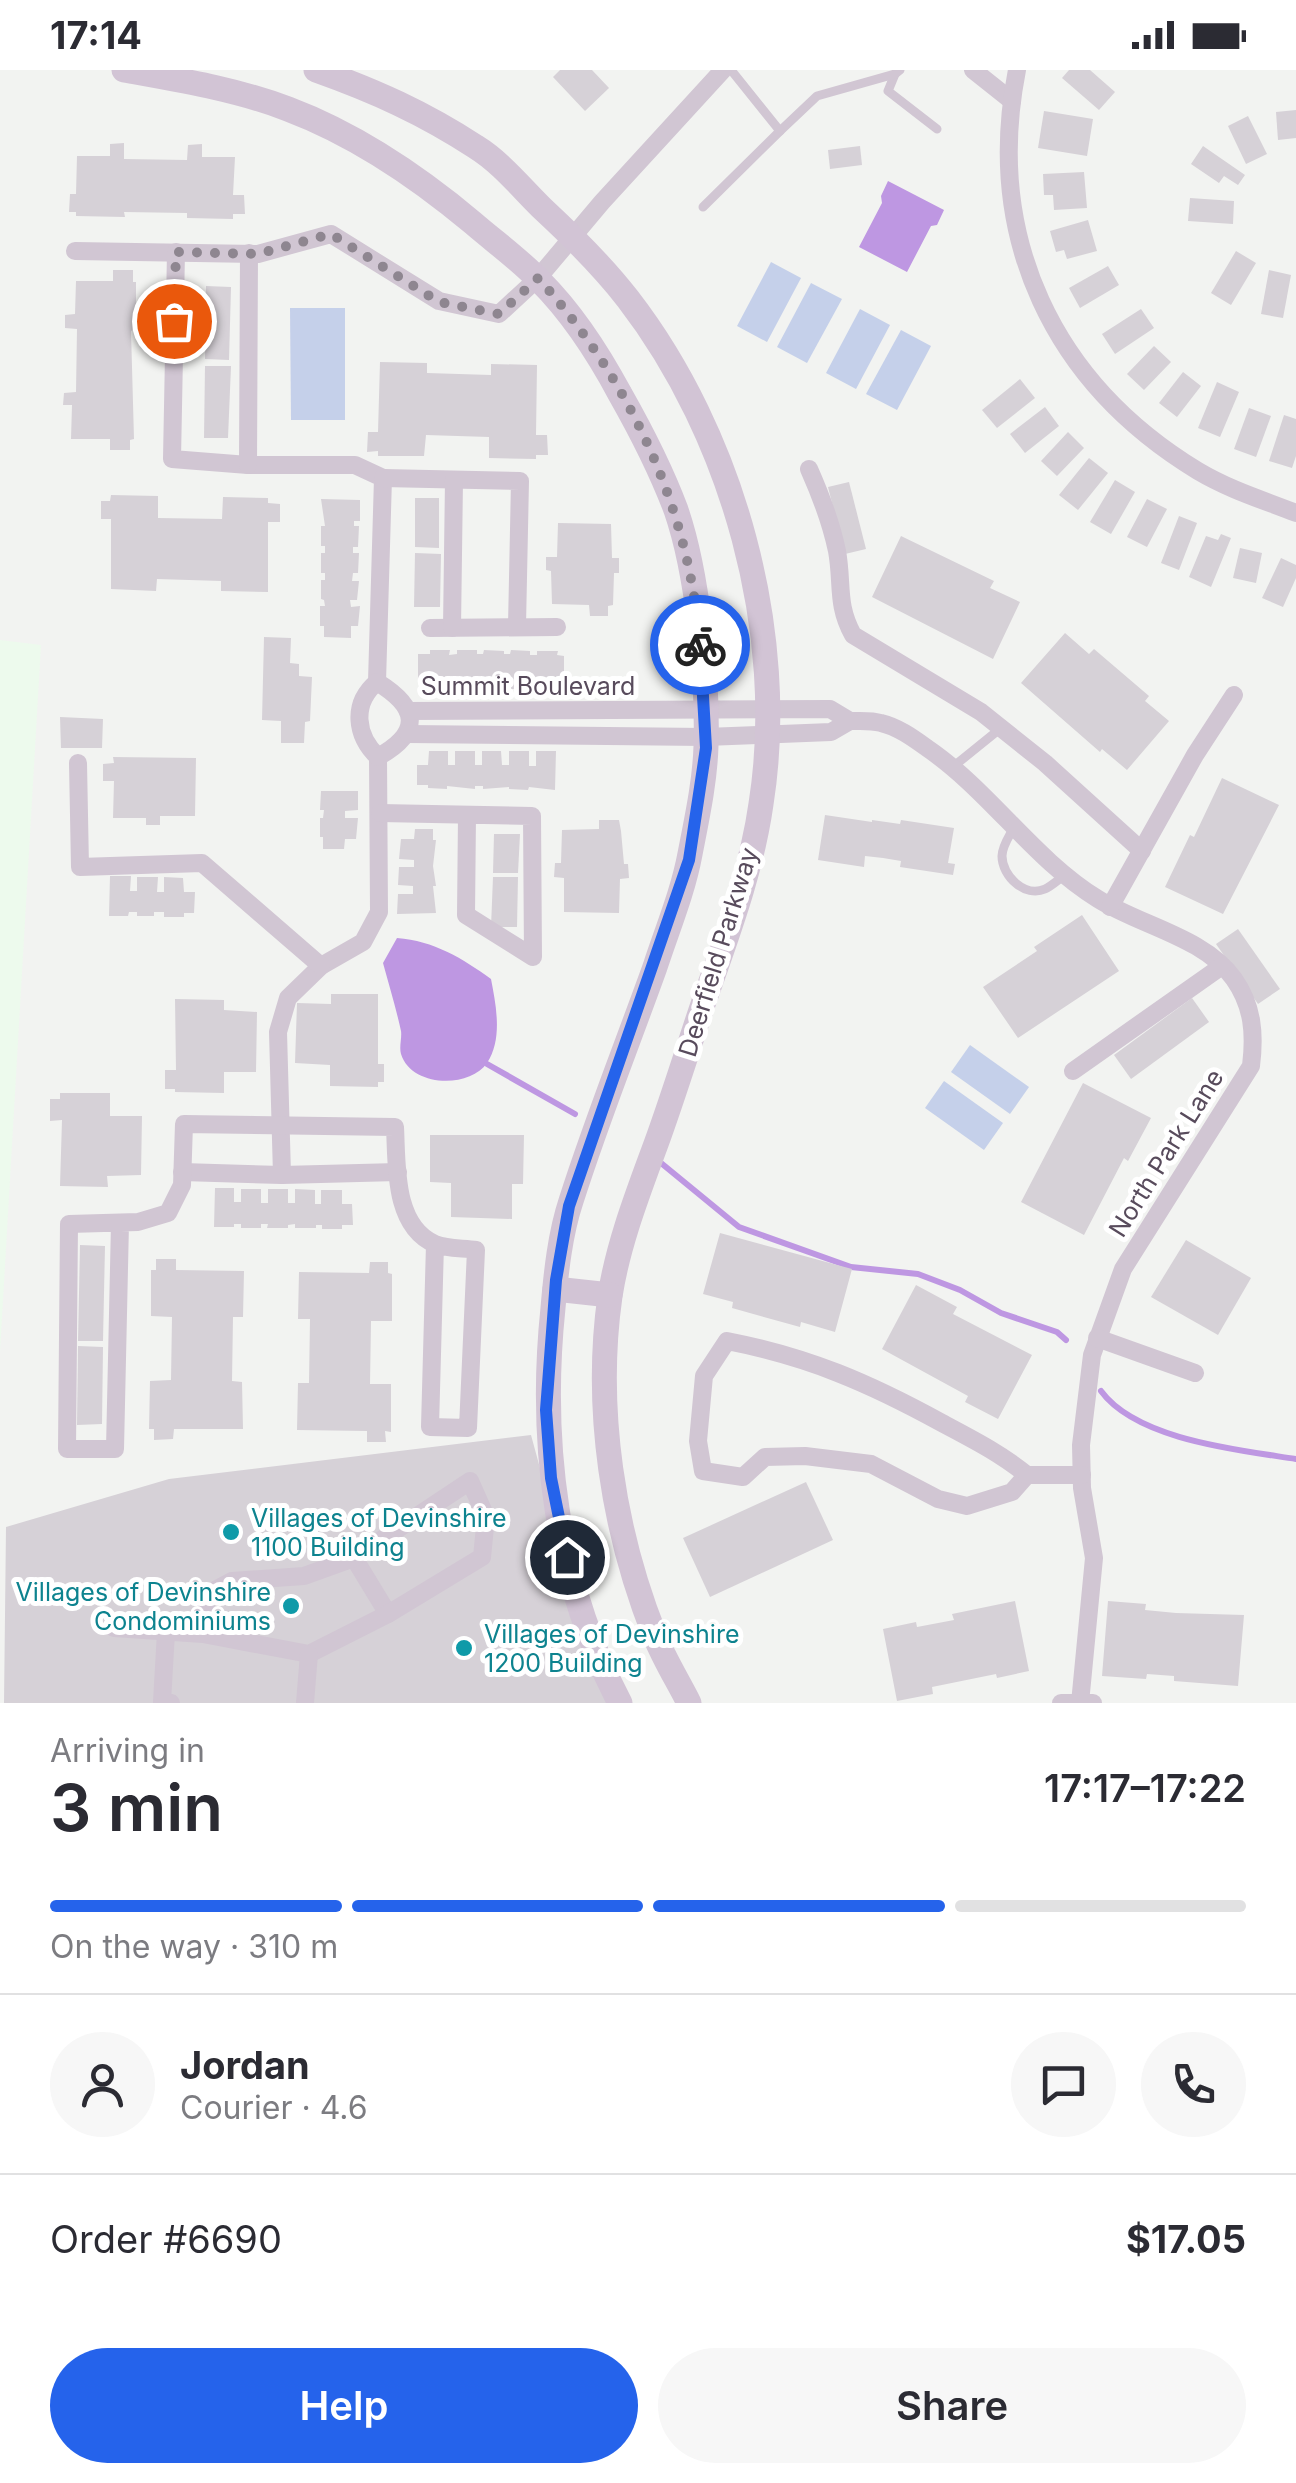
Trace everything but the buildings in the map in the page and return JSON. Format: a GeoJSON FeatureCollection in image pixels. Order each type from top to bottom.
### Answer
{"type":"FeatureCollection","features":[{"type":"Feature","properties":{"kind":"main road"},"geometry":{"type":"LineString","coordinates":[[124,70],[262,100],[347,134],[416,177],[538,278],[565,308],[600,356],[639,427],[676,512],[695,588],[705,710],[706,737],[689,860],[569,1206],[554,1290],[546,1410],[551,1478],[567,1557],[620,1703]]}},
{"type":"Feature","properties":{"kind":"main road","name":"Deerfield Parkway"},"geometry":{"type":"LineString","coordinates":[[316,70],[390,96],[481,150],[572,237],[628,299],[678,374],[718,456],[742,532],[760,623],[768,708],[762,803],[742,888],[629,1219],[610,1295],[604,1376],[611,1477],[630,1566],[656,1640],[689,1703]]}},
{"type":"Feature","properties":{"kind":"main road"},"geometry":{"type":"LineString","coordinates":[[554,1290],[610,1295]]}},
{"type":"Feature","properties":{"kind":"street"},"geometry":{"type":"LineString","coordinates":[[75,250],[249,253],[331,234],[439,302],[499,314],[538,278],[723,70]]}},
{"type":"Feature","properties":{"kind":"street"},"geometry":{"type":"LineString","coordinates":[[973,70],[1012,101]]}},
{"type":"Feature","properties":{"kind":"street"},"geometry":{"type":"LineString","coordinates":[[1018,70],[1008,148],[1020,238],[1038,296],[1066,350],[1128,419],[1176,457],[1228,487],[1296,513]]}},
{"type":"Feature","properties":{"kind":"street"},"geometry":{"type":"LineString","coordinates":[[176,252],[172,459],[248,466],[355,465],[383,478],[520,481],[517,626]]}},
{"type":"Feature","properties":{"kind":"street"},"geometry":{"type":"LineString","coordinates":[[248,466],[249,253]]}},
{"type":"Feature","properties":{"kind":"street"},"geometry":{"type":"LineString","coordinates":[[809,469],[831,526],[838,555],[842,615],[853,635],[925,676],[1001,728],[1045,762],[1142,850]]}},
{"type":"Feature","properties":{"kind":"street"},"geometry":{"type":"LineString","coordinates":[[282,1175],[278,1032],[288,998],[321,966],[363,942],[379,912],[378,757],[364,743],[359,728],[361,704],[377,682],[383,478]]}},
{"type":"Feature","properties":{"kind":"street"},"geometry":{"type":"LineString","coordinates":[[452,628],[454,480]]}},
{"type":"Feature","properties":{"kind":"street"},"geometry":{"type":"LineString","coordinates":[[430,628],[556,627]]}},
{"type":"Feature","properties":{"kind":"street"},"geometry":{"type":"LineString","coordinates":[[377,682],[401,697],[408,711],[408,734],[402,744],[378,757]]}},
{"type":"Feature","properties":{"kind":"street"},"geometry":{"type":"LineString","coordinates":[[1110,906],[1234,695]]}},
{"type":"Feature","properties":{"kind":"street","name":"Summit Boulevard"},"geometry":{"type":"LineString","coordinates":[[408,711],[768,708]]}},
{"type":"Feature","properties":{"kind":"street","name":"North Park Lane"},"geometry":{"type":"LineString","coordinates":[[768,708],[830,708],[850,721],[880,722],[904,732],[954,766],[1065,874],[1110,906],[1147,926],[1188,941],[1222,966],[1248,1007],[1255,1036],[1251,1066],[1123,1269],[1097,1338],[1082,1419],[1082,1475],[1094,1558],[1080,1702]]}},
{"type":"Feature","properties":{"kind":"street","name":"North Park Lane"},"geometry":{"type":"LineString","coordinates":[[766,735],[831,732],[850,721]]}},
{"type":"Feature","properties":{"kind":"street","name":"Summit Boulevard"},"geometry":{"type":"LineString","coordinates":[[408,734],[766,735]]}},
{"type":"Feature","properties":{"kind":"street"},"geometry":{"type":"LineString","coordinates":[[78,763],[80,867],[202,863],[321,966]]}},
{"type":"Feature","properties":{"kind":"street"},"geometry":{"type":"LineString","coordinates":[[380,813],[467,814],[532,816],[533,956],[466,915],[467,814]]}},
{"type":"Feature","properties":{"kind":"street"},"geometry":{"type":"LineString","coordinates":[[1073,1071],[1222,966]]}},
{"type":"Feature","properties":{"kind":"street"},"geometry":{"type":"LineString","coordinates":[[120,1223],[115,1449],[67,1449],[69,1224],[138,1222],[168,1212],[182,1185],[184,1124],[395,1127],[399,1190],[412,1226],[435,1244],[476,1250],[468,1428],[430,1428],[435,1244]]}},
{"type":"Feature","properties":{"kind":"street"},"geometry":{"type":"LineString","coordinates":[[182,1172],[398,1172]]}},
{"type":"Feature","properties":{"kind":"street"},"geometry":{"type":"LineString","coordinates":[[1097,1338],[1196,1374]]}},
{"type":"Feature","properties":{"kind":"street"},"geometry":{"type":"LineString","coordinates":[[1027,1474],[1012,1492],[967,1506],[938,1498],[871,1464],[806,1456],[765,1457],[743,1477],[703,1471],[698,1441],[704,1376],[727,1341],[785,1352],[871,1384],[998,1452],[1027,1474],[1082,1475]]}},
{"type":"Feature","properties":{"kind":"street"},"geometry":{"type":"LineString","coordinates":[[114,1628],[203,1634],[309,1654],[388,1614],[482,1556],[486,1517],[470,1481],[354,1558],[304,1576],[232,1581],[206,1595],[203,1634]]}},
{"type":"Feature","properties":{"kind":"street"},"geometry":{"type":"LineString","coordinates":[[354,1558],[388,1614]]}},
{"type":"Feature","properties":{"kind":"street"},"geometry":{"type":"LineString","coordinates":[[166,1632],[162,1702],[171,1703]]}},
{"type":"Feature","properties":{"kind":"street"},"geometry":{"type":"LineString","coordinates":[[305,1703],[309,1654]]}},
{"type":"Feature","properties":{"kind":"street"},"geometry":{"type":"LineString","coordinates":[[1061,1703],[1093,1703]]}},
{"type":"Feature","properties":{"kind":"lane"},"geometry":{"type":"LineString","coordinates":[[731,70],[780,131]]}},
{"type":"Feature","properties":{"kind":"lane"},"geometry":{"type":"LineString","coordinates":[[703,207],[817,96],[898,72]]}},
{"type":"Feature","properties":{"kind":"lane"},"geometry":{"type":"LineString","coordinates":[[898,72],[888,91],[937,129]]}},
{"type":"Feature","properties":{"kind":"lane"},"geometry":{"type":"LineString","coordinates":[[954,766],[1001,728]]}},
{"type":"Feature","properties":{"kind":"lane"},"geometry":{"type":"LineString","coordinates":[[1014,827],[1001,852],[1004,868],[1014,883],[1028,890],[1044,890],[1065,874]]}},
{"type":"Feature","properties":{"kind":"shaded area"},"geometry":{"type":"Polygon","coordinates":[[[888,181],[944,210],[907,272],[859,247],[882,203],[888,181]]]}},
{"type":"Feature","properties":{"kind":"shaded area"},"geometry":{"type":"Polygon","coordinates":[[[771,262],[801,278],[767,342],[737,326],[771,262]]]}},
{"type":"Feature","properties":{"kind":"shaded area"},"geometry":{"type":"Polygon","coordinates":[[[811,283],[842,299],[807,363],[777,347],[811,283]]]}},
{"type":"Feature","properties":{"kind":"shaded area"},"geometry":{"type":"Polygon","coordinates":[[[290,308],[345,308],[345,420],[291,420],[290,308]]]}},
{"type":"Feature","properties":{"kind":"shaded area"},"geometry":{"type":"Polygon","coordinates":[[[860,309],[890,325],[856,389],[826,373],[860,309]]]}},
{"type":"Feature","properties":{"kind":"shaded area"},"geometry":{"type":"Polygon","coordinates":[[[901,330],[931,346],[897,410],[866,394],[901,330]]]}},
{"type":"Feature","properties":{"kind":"shaded area"},"geometry":{"type":"Polygon","coordinates":[[[0,640],[41,645],[0,1352],[0,640]]]}},
{"type":"Feature","properties":{"kind":"shaded area"},"geometry":{"type":"Polygon","coordinates":[[[397,938],[447,952],[491,979],[497,1033],[492,1054],[479,1071],[441,1081],[416,1073],[407,1065],[401,1054],[401,1031],[383,963],[397,938]]]}},
{"type":"Feature","properties":{"kind":"shaded area"},"geometry":{"type":"Polygon","coordinates":[[[970,1045],[1029,1087],[1010,1114],[951,1072],[970,1045]]]}},
{"type":"Feature","properties":{"kind":"shaded area"},"geometry":{"type":"Polygon","coordinates":[[[944,1081],[1003,1123],[984,1150],[925,1108],[944,1081]]]}},
{"type":"Feature","properties":{"kind":"waterway"},"geometry":{"type":"LineString","coordinates":[[487,1064],[575,1114]]}},
{"type":"Feature","properties":{"kind":"waterway"},"geometry":{"type":"LineString","coordinates":[[661,1163],[739,1227],[851,1267],[918,1274],[960,1290],[1001,1313],[1057,1332],[1066,1340]]}},
{"type":"Feature","properties":{"kind":"waterway"},"geometry":{"type":"LineString","coordinates":[[1101,1391],[1117,1408],[1163,1432],[1296,1459]]}},
{"type":"Feature","properties":{"kind":"way so far"},"geometry":{"type":"LineString","coordinates":[[174,321],[176,252],[258,254],[331,234],[439,302],[499,314],[538,278],[600,356],[639,427],[676,512],[695,588],[700,645]]}},
{"type":"Feature","properties":{"kind":"place","name":"Villages of Devinshire 1100 Building"},"geometry":{"type":"Point","coordinates":[231,1532]}},
{"type":"Feature","properties":{"kind":"place","name":"Villages of Devinshire Condominiums"},"geometry":{"type":"Point","coordinates":[291,1606]}},
{"type":"Feature","properties":{"kind":"place","name":"Villages of Devinshire 1200 Building"},"geometry":{"type":"Point","coordinates":[464,1648]}},
{"type":"Feature","properties":{"kind":"route"},"geometry":{"type":"LineString","coordinates":[[567,1557],[551,1478],[546,1410],[556,1280],[569,1206],[689,860],[706,748],[700,645]]}}]}
